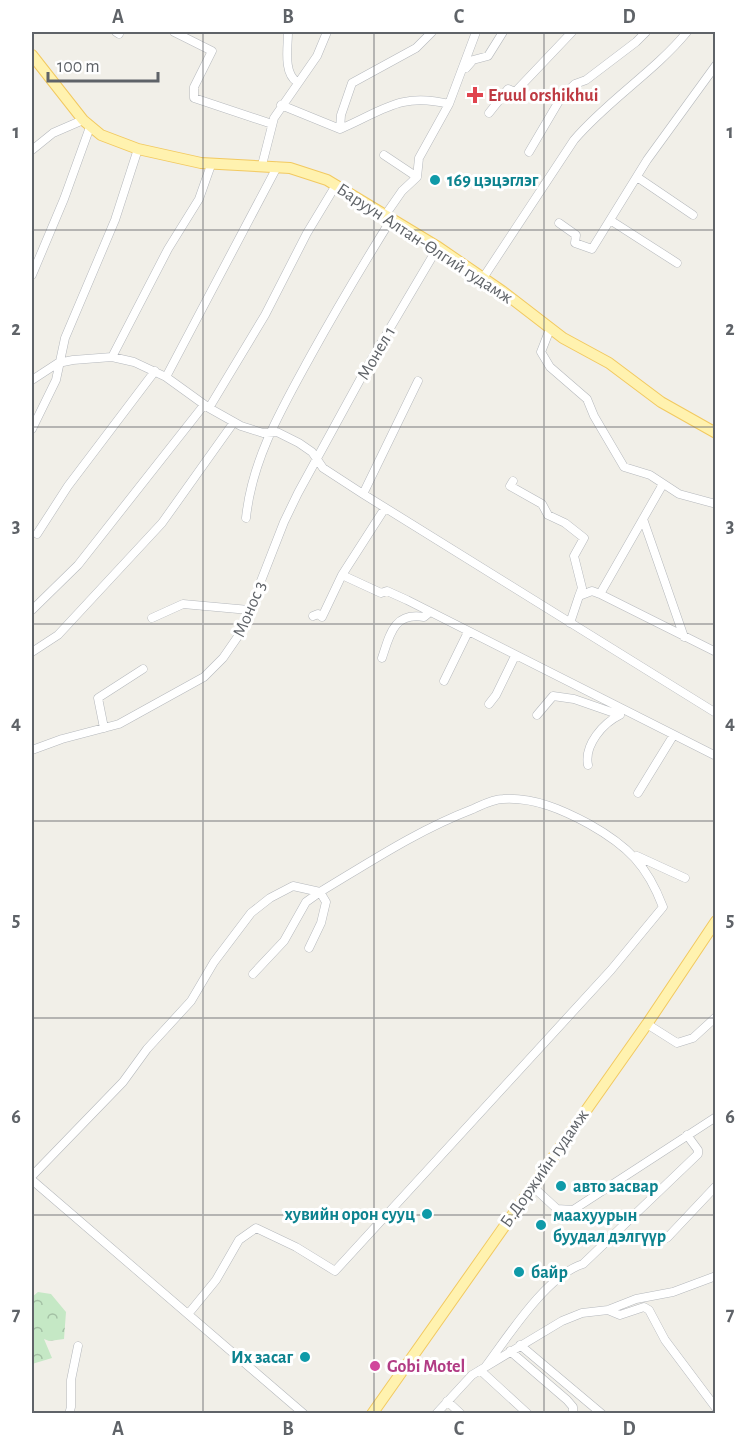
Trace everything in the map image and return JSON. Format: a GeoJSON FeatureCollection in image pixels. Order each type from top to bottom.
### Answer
{"type":"FeatureCollection","features":[{"type":"Feature","properties":{"kind":"main road","name":"Баруун Алтан-Өлгий гудамж"},"geometry":{"type":"LineString","coordinates":[[32,55],[87,124],[113,141],[138,149],[211,165],[262,165],[302,170],[336,185],[438,247],[550,329],[622,372],[672,409],[716,433]]}},
{"type":"Feature","properties":{"kind":"main road","name":"Б.Доржийн гудамж"},"geometry":{"type":"LineString","coordinates":[[372,1413],[647,1024],[716,921]]}},
{"type":"Feature","properties":{"kind":"street"},"geometry":{"type":"LineString","coordinates":[[174,32],[212,51],[194,87],[194,98],[272,124]]}},
{"type":"Feature","properties":{"kind":"street"},"geometry":{"type":"LineString","coordinates":[[288,32],[289,71],[292,79],[297,82]]}},
{"type":"Feature","properties":{"kind":"street"},"geometry":{"type":"LineString","coordinates":[[262,165],[272,124],[281,105],[317,56],[327,32]]}},
{"type":"Feature","properties":{"kind":"street"},"geometry":{"type":"LineString","coordinates":[[340,129],[341,116],[352,83],[416,48],[432,32]]}},
{"type":"Feature","properties":{"kind":"street"},"geometry":{"type":"LineString","coordinates":[[246,518],[248,495],[269,434],[402,191],[417,177],[419,158],[449,104],[476,32]]}},
{"type":"Feature","properties":{"kind":"street"},"geometry":{"type":"LineString","coordinates":[[463,71],[473,60],[484,59],[488,56],[503,32]]}},
{"type":"Feature","properties":{"kind":"street"},"geometry":{"type":"LineString","coordinates":[[489,113],[500,96],[508,89],[515,92],[572,32]]}},
{"type":"Feature","properties":{"kind":"street"},"geometry":{"type":"LineString","coordinates":[[529,152],[562,96],[574,84],[586,80],[646,32]]}},
{"type":"Feature","properties":{"kind":"street"},"geometry":{"type":"LineString","coordinates":[[483,278],[574,140],[590,121],[655,67],[687,32]]}},
{"type":"Feature","properties":{"kind":"street"},"geometry":{"type":"LineString","coordinates":[[559,223],[576,235],[575,243],[592,249],[637,177],[716,65]]}},
{"type":"Feature","properties":{"kind":"street"},"geometry":{"type":"LineString","coordinates":[[281,105],[340,129],[393,103],[428,99],[449,104]]}},
{"type":"Feature","properties":{"kind":"street"},"geometry":{"type":"LineString","coordinates":[[32,150],[53,133],[87,124]]}},
{"type":"Feature","properties":{"kind":"street"},"geometry":{"type":"LineString","coordinates":[[32,274],[64,199],[87,124]]}},
{"type":"Feature","properties":{"kind":"street"},"geometry":{"type":"LineString","coordinates":[[32,429],[56,380],[58,363],[81,296],[115,220],[138,149]]}},
{"type":"Feature","properties":{"kind":"street"},"geometry":{"type":"LineString","coordinates":[[384,155],[417,177]]}},
{"type":"Feature","properties":{"kind":"street"},"geometry":{"type":"LineString","coordinates":[[112,357],[168,249],[199,199],[211,165]]}},
{"type":"Feature","properties":{"kind":"street"},"geometry":{"type":"LineString","coordinates":[[166,377],[277,167]]}},
{"type":"Feature","properties":{"kind":"street"},"geometry":{"type":"LineString","coordinates":[[637,177],[693,215]]}},
{"type":"Feature","properties":{"kind":"street"},"geometry":{"type":"LineString","coordinates":[[32,610],[78,565],[206,406],[265,315],[307,233],[336,185]]}},
{"type":"Feature","properties":{"kind":"street"},"geometry":{"type":"LineString","coordinates":[[610,220],[677,263]]}},
{"type":"Feature","properties":{"kind":"street","name":"Монел 1"},"geometry":{"type":"LineString","coordinates":[[316,460],[367,367],[438,247]]}},
{"type":"Feature","properties":{"kind":"street"},"geometry":{"type":"LineString","coordinates":[[550,329],[540,352],[550,367],[587,399],[594,416],[624,467],[638,469],[679,494],[716,504]]}},
{"type":"Feature","properties":{"kind":"street"},"geometry":{"type":"LineString","coordinates":[[32,380],[58,363],[112,357],[155,371],[234,422],[269,434],[277,432],[299,443],[323,468],[363,494],[716,713]]}},
{"type":"Feature","properties":{"kind":"street"},"geometry":{"type":"LineString","coordinates":[[37,534],[68,486],[155,371]]}},
{"type":"Feature","properties":{"kind":"street"},"geometry":{"type":"LineString","coordinates":[[363,494],[418,381]]}},
{"type":"Feature","properties":{"kind":"street"},"geometry":{"type":"LineString","coordinates":[[32,650],[58,635],[162,523],[234,422]]}},
{"type":"Feature","properties":{"kind":"street","name":"Монос 3"},"geometry":{"type":"LineString","coordinates":[[32,750],[119,724],[204,677],[233,644],[284,522],[316,460]]}},
{"type":"Feature","properties":{"kind":"street"},"geometry":{"type":"LineString","coordinates":[[513,481],[510,486],[542,504],[548,510],[548,515],[573,528],[584,538],[574,556],[582,588],[570,623]]}},
{"type":"Feature","properties":{"kind":"street"},"geometry":{"type":"LineString","coordinates":[[600,594],[663,484]]}},
{"type":"Feature","properties":{"kind":"street"},"geometry":{"type":"LineString","coordinates":[[313,616],[318,614],[322,617],[342,574],[385,508]]}},
{"type":"Feature","properties":{"kind":"street"},"geometry":{"type":"LineString","coordinates":[[643,519],[684,637]]}},
{"type":"Feature","properties":{"kind":"street"},"geometry":{"type":"LineString","coordinates":[[342,574],[381,593],[387,591],[397,595],[624,714],[716,756]]}},
{"type":"Feature","properties":{"kind":"street"},"geometry":{"type":"LineString","coordinates":[[579,596],[592,591],[600,594],[716,652]]}},
{"type":"Feature","properties":{"kind":"street"},"geometry":{"type":"LineString","coordinates":[[152,618],[183,604],[249,610]]}},
{"type":"Feature","properties":{"kind":"street"},"geometry":{"type":"LineString","coordinates":[[382,658],[392,629],[399,622],[414,615],[424,617],[430,612]]}},
{"type":"Feature","properties":{"kind":"street"},"geometry":{"type":"LineString","coordinates":[[444,681],[468,632]]}},
{"type":"Feature","properties":{"kind":"street"},"geometry":{"type":"LineString","coordinates":[[489,704],[496,695],[515,656]]}},
{"type":"Feature","properties":{"kind":"street"},"geometry":{"type":"LineString","coordinates":[[104,728],[98,699],[143,669]]}},
{"type":"Feature","properties":{"kind":"street"},"geometry":{"type":"LineString","coordinates":[[537,715],[553,696],[574,699],[624,714]]}},
{"type":"Feature","properties":{"kind":"street"},"geometry":{"type":"LineString","coordinates":[[588,765],[586,756],[598,732],[607,722],[624,714]]}},
{"type":"Feature","properties":{"kind":"street"},"geometry":{"type":"LineString","coordinates":[[638,793],[673,735]]}},
{"type":"Feature","properties":{"kind":"street"},"geometry":{"type":"LineString","coordinates":[[253,974],[284,941],[306,902],[320,892],[421,831],[500,799],[528,800],[566,811],[602,831],[635,856],[685,878]]}},
{"type":"Feature","properties":{"kind":"street"},"geometry":{"type":"LineString","coordinates":[[189,1313],[216,1280],[239,1240],[256,1228],[297,1247],[335,1271],[611,970],[663,907],[652,879],[635,856]]}},
{"type":"Feature","properties":{"kind":"street"},"geometry":{"type":"LineString","coordinates":[[32,1176],[123,1082],[147,1049],[191,1001],[214,962],[251,913],[270,898],[293,886],[320,892],[326,902],[321,923],[309,948]]}},
{"type":"Feature","properties":{"kind":"street"},"geometry":{"type":"LineString","coordinates":[[647,1024],[677,1043],[693,1038],[716,1017]]}},
{"type":"Feature","properties":{"kind":"street"},"geometry":{"type":"LineString","coordinates":[[531,1185],[557,1209],[573,1209],[716,1117]]}},
{"type":"Feature","properties":{"kind":"street"},"geometry":{"type":"LineString","coordinates":[[436,1413],[483,1368],[549,1288],[572,1266],[583,1264],[698,1154],[698,1150],[687,1135]]}},
{"type":"Feature","properties":{"kind":"street"},"geometry":{"type":"LineString","coordinates":[[32,1180],[304,1413]]}},
{"type":"Feature","properties":{"kind":"street"},"geometry":{"type":"LineString","coordinates":[[667,1238],[716,1186]]}},
{"type":"Feature","properties":{"kind":"street"},"geometry":{"type":"LineString","coordinates":[[483,1368],[562,1321],[582,1313],[608,1310],[636,1299],[673,1292],[716,1276]]}},
{"type":"Feature","properties":{"kind":"street"},"geometry":{"type":"LineString","coordinates":[[608,1310],[620,1315],[644,1307],[649,1310],[664,1340],[716,1408]]}},
{"type":"Feature","properties":{"kind":"street"},"geometry":{"type":"LineString","coordinates":[[520,1345],[602,1413]]}},
{"type":"Feature","properties":{"kind":"street"},"geometry":{"type":"LineString","coordinates":[[69,1413],[78,1346]]}},
{"type":"Feature","properties":{"kind":"street"},"geometry":{"type":"LineString","coordinates":[[510,1351],[567,1400],[573,1407],[573,1413]]}},
{"type":"Feature","properties":{"kind":"street"},"geometry":{"type":"LineString","coordinates":[[483,1368],[528,1413]]}},
{"type":"Feature","properties":{"kind":"street"},"geometry":{"type":"LineString","coordinates":[[447,1401],[461,1413]]}},
{"type":"Feature","properties":{"kind":"green space"},"geometry":{"type":"Polygon","coordinates":[[[38,1292],[51,1294],[66,1312],[64,1339],[49,1341],[44,1339],[52,1358],[32,1364],[32,1297],[38,1292]]]}},
{"type":"Feature","properties":{"kind":"place","name":"Eruul orshikhui"},"geometry":{"type":"Point","coordinates":[475,95]}},
{"type":"Feature","properties":{"kind":"place","name":"169 цэцэглэг"},"geometry":{"type":"Point","coordinates":[435,180]}},
{"type":"Feature","properties":{"kind":"place","name":"авто засвар"},"geometry":{"type":"Point","coordinates":[561,1186]}},
{"type":"Feature","properties":{"kind":"place","name":"хувийн орон сууц"},"geometry":{"type":"Point","coordinates":[427,1214]}},
{"type":"Feature","properties":{"kind":"place","name":"маахуурын буудал дэлгүүр"},"geometry":{"type":"Point","coordinates":[541,1225]}},
{"type":"Feature","properties":{"kind":"place","name":"байр"},"geometry":{"type":"Point","coordinates":[519,1272]}},
{"type":"Feature","properties":{"kind":"place","name":"Их засаг"},"geometry":{"type":"Point","coordinates":[305,1357]}},
{"type":"Feature","properties":{"kind":"place","name":"Gobi Motel"},"geometry":{"type":"Point","coordinates":[375,1366]}}]}
